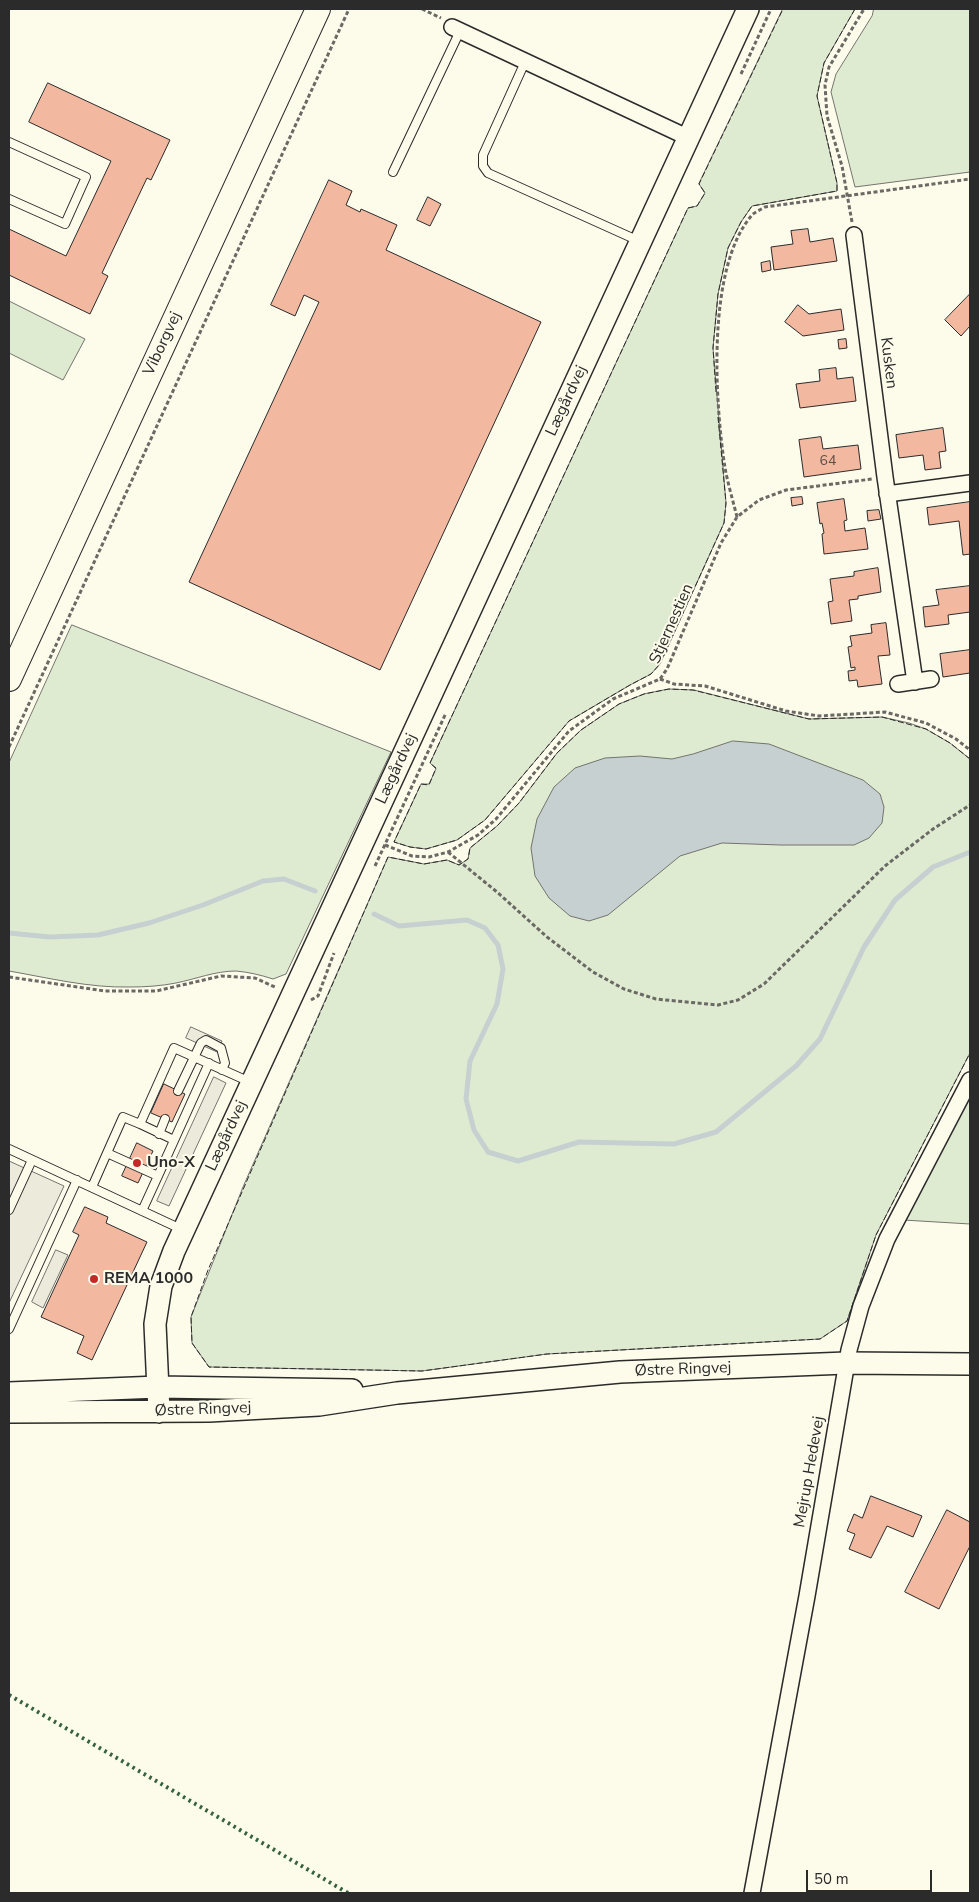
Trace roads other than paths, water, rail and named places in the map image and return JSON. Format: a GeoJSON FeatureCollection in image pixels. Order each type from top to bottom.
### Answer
{"type":"FeatureCollection","features":[{"type":"Feature","properties":{"kind":"main road","name":"Viborgvej"},"geometry":{"type":"LineString","coordinates":[[9,679],[318,9]]}},
{"type":"Feature","properties":{"kind":"street","name":"Lægårdvej"},"geometry":{"type":"LineString","coordinates":[[159,1412],[155,1324],[161,1286],[183,1230],[748,9]]}},
{"type":"Feature","properties":{"kind":"street"},"geometry":{"type":"LineString","coordinates":[[456,29],[689,138]]}},
{"type":"Feature","properties":{"kind":"street","name":"Kusken"},"geometry":{"type":"LineString","coordinates":[[854,236],[887,494],[915,682]]}},
{"type":"Feature","properties":{"kind":"street"},"geometry":{"type":"LineString","coordinates":[[887,494],[970,483]]}},
{"type":"Feature","properties":{"kind":"street"},"geometry":{"type":"LineString","coordinates":[[898,684],[931,679]]}},
{"type":"Feature","properties":{"kind":"street","name":"Mejrup Hedevej"},"geometry":{"type":"LineString","coordinates":[[752,1893],[807,1596],[846,1362],[861,1306],[887,1239],[970,1080]]}},
{"type":"Feature","properties":{"kind":"street","name":"Østre Ringvej"},"geometry":{"type":"LineString","coordinates":[[9,1412],[209,1411],[319,1405],[397,1392],[620,1372],[846,1362],[970,1364]]}},
{"type":"Feature","properties":{"kind":"street","name":"Østre Ringvej"},"geometry":{"type":"LineString","coordinates":[[9,1392],[158,1387],[397,1392]]}},
{"type":"Feature","properties":{"kind":"lane"},"geometry":{"type":"LineString","coordinates":[[393,172],[456,29]]}},
{"type":"Feature","properties":{"kind":"lane"},"geometry":{"type":"LineString","coordinates":[[525,62],[483,155],[483,166],[488,173],[641,242]]}},
{"type":"Feature","properties":{"kind":"lane"},"geometry":{"type":"LineString","coordinates":[[9,142],[86,177],[65,224],[9,199]]}},
{"type":"Feature","properties":{"kind":"lane"},"geometry":{"type":"LineString","coordinates":[[178,1091],[201,1042],[206,1040],[221,1048],[225,1063],[222,1070]]}},
{"type":"Feature","properties":{"kind":"lane"},"geometry":{"type":"LineString","coordinates":[[140,1124],[174,1048],[252,1083]]}},
{"type":"Feature","properties":{"kind":"lane"},"geometry":{"type":"LineString","coordinates":[[142,1211],[209,1064]]}},
{"type":"Feature","properties":{"kind":"lane"},"geometry":{"type":"LineString","coordinates":[[92,1187],[123,1117],[174,1140]]}},
{"type":"Feature","properties":{"kind":"lane"},"geometry":{"type":"LineString","coordinates":[[159,1134],[165,1119]]}},
{"type":"Feature","properties":{"kind":"lane"},"geometry":{"type":"LineString","coordinates":[[9,1149],[183,1230]]}},
{"type":"Feature","properties":{"kind":"lane"},"geometry":{"type":"LineString","coordinates":[[107,1153],[158,1176]]}},
{"type":"Feature","properties":{"kind":"lane"},"geometry":{"type":"LineString","coordinates":[[9,1210],[32,1160]]}},
{"type":"Feature","properties":{"kind":"lane"},"geometry":{"type":"LineString","coordinates":[[9,1329],[77,1180]]}},
{"type":"Feature","properties":{"kind":"waterway"},"geometry":{"type":"LineString","coordinates":[[374,914],[399,926],[467,920],[485,928],[498,945],[503,969],[497,1004],[470,1061],[466,1099],[474,1130],[488,1152],[518,1161],[579,1142],[674,1144],[716,1132],[796,1066],[820,1039],[864,947],[895,900],[933,867],[970,852]]}},
{"type":"Feature","properties":{"kind":"waterway"},"geometry":{"type":"LineString","coordinates":[[9,933],[50,937],[98,935],[149,923],[203,905],[263,881],[284,879],[315,891]]}},
{"type":"Feature","properties":{"kind":"place","name":"Uno-X"},"geometry":{"type":"Point","coordinates":[137,1163]}},
{"type":"Feature","properties":{"kind":"place","name":"REMA 1000"},"geometry":{"type":"Point","coordinates":[94,1279]}}]}
